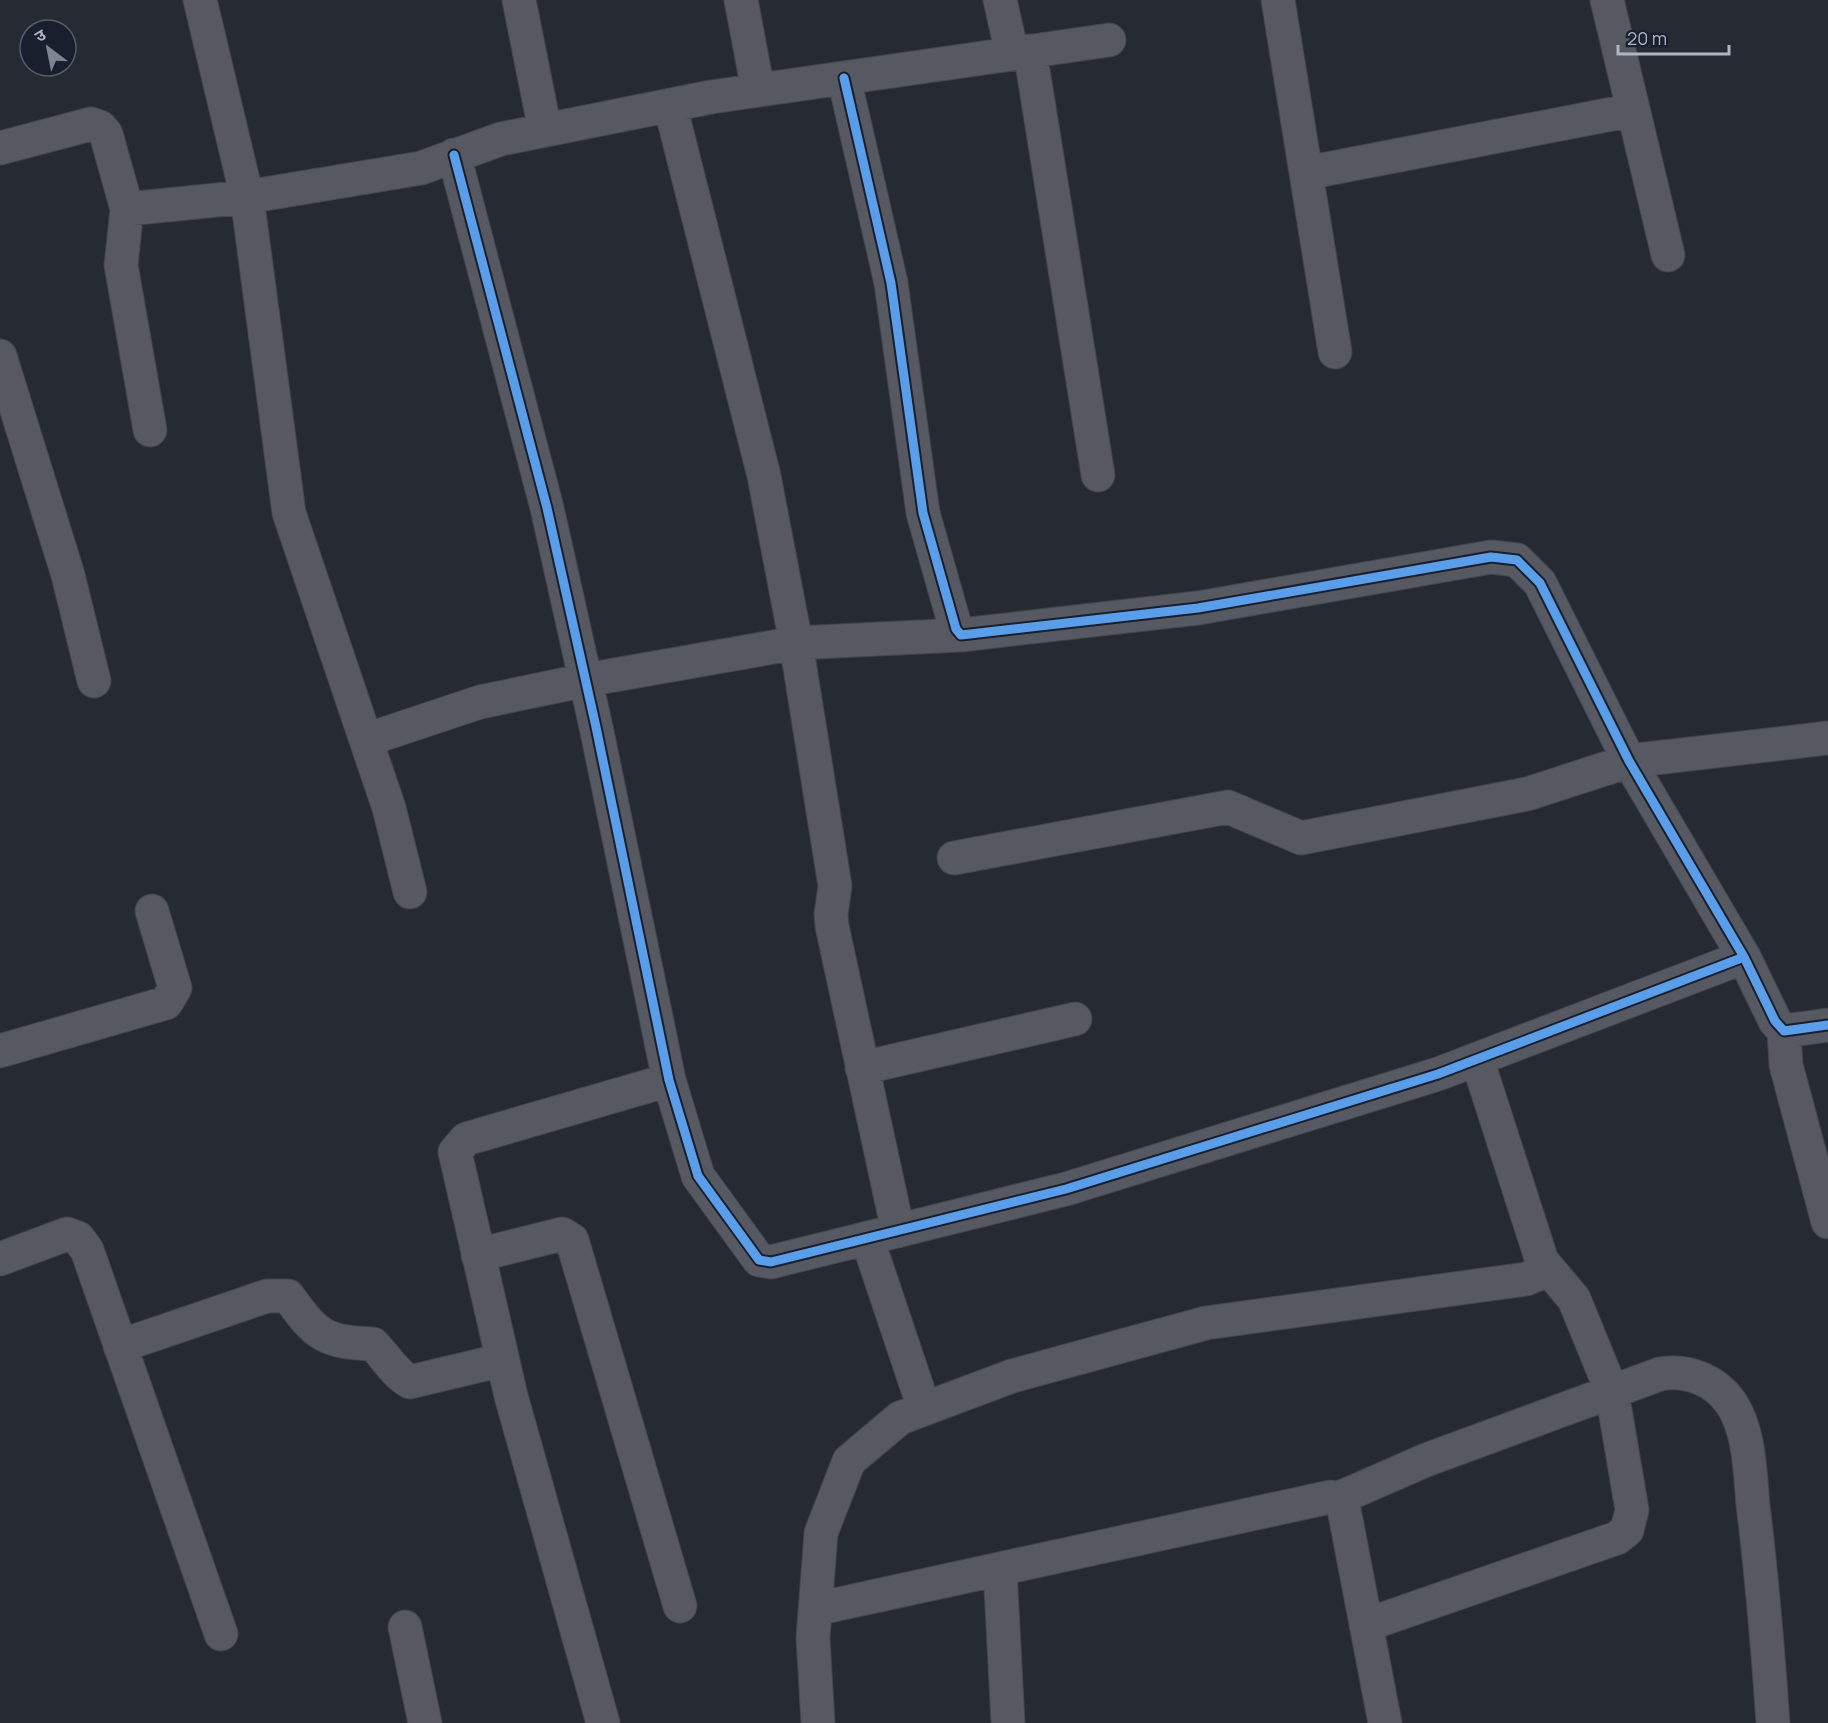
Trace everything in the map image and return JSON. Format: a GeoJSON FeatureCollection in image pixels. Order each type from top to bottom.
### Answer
{"type":"FeatureCollection","features":[{"type":"Feature","properties":{"kind":"street"},"geometry":{"type":"LineString","coordinates":[[200,0],[247,197],[289,513],[389,808],[410,892]]}},
{"type":"Feature","properties":{"kind":"street"},"geometry":{"type":"LineString","coordinates":[[519,0],[545,130]]}},
{"type":"Feature","properties":{"kind":"street"},"geometry":{"type":"LineString","coordinates":[[741,0],[758,90]]}},
{"type":"Feature","properties":{"kind":"street"},"geometry":{"type":"LineString","coordinates":[[1000,0],[1021,52],[1098,476]]}},
{"type":"Feature","properties":{"kind":"street"},"geometry":{"type":"LineString","coordinates":[[1278,0],[1335,352]]}},
{"type":"Feature","properties":{"kind":"street"},"geometry":{"type":"LineString","coordinates":[[1607,0],[1668,255]]}},
{"type":"Feature","properties":{"kind":"street"},"geometry":{"type":"LineString","coordinates":[[127,209],[247,197],[421,168],[501,139],[670,105],[758,90],[1108,40]]}},
{"type":"Feature","properties":{"kind":"street"},"geometry":{"type":"LineString","coordinates":[[844,78],[891,284],[923,513],[956,629],[961,635]]}},
{"type":"Feature","properties":{"kind":"street"},"geometry":{"type":"LineString","coordinates":[[670,105],[764,476],[796,644],[836,886],[832,926],[862,1068],[883,1235],[924,1408]]}},
{"type":"Feature","properties":{"kind":"street"},"geometry":{"type":"LineString","coordinates":[[1306,173],[1633,110]]}},
{"type":"Feature","properties":{"kind":"street"},"geometry":{"type":"LineString","coordinates":[[0,148],[91,124],[100,127],[106,134],[127,209],[121,264],[150,430]]}},
{"type":"Feature","properties":{"kind":"street"},"geometry":{"type":"LineString","coordinates":[[454,155],[547,508],[586,680],[669,1080],[698,1176],[759,1260],[771,1262],[1066,1189],[1438,1074],[1744,957]]}},
{"type":"Feature","properties":{"kind":"street"},"geometry":{"type":"LineString","coordinates":[[0,357],[68,575],[94,681]]}},
{"type":"Feature","properties":{"kind":"street"},"geometry":{"type":"LineString","coordinates":[[366,740],[480,702],[586,680],[796,644],[961,635],[1198,608],[1491,557],[1517,560],[1540,583],[1629,761],[1744,957],[1775,1021],[1784,1031],[1786,1065],[1828,1222]]}},
{"type":"Feature","properties":{"kind":"street"},"geometry":{"type":"LineString","coordinates":[[954,858],[1228,807],[1301,838],[1527,794],[1629,761],[1828,738]]}},
{"type":"Feature","properties":{"kind":"street"},"geometry":{"type":"LineString","coordinates":[[0,1051],[166,1003],[175,988],[152,911]]}},
{"type":"Feature","properties":{"kind":"street"},"geometry":{"type":"LineString","coordinates":[[862,1068],[1075,1019]]}},
{"type":"Feature","properties":{"kind":"street"},"geometry":{"type":"LineString","coordinates":[[1784,1031],[1828,1025]]}},
{"type":"Feature","properties":{"kind":"street"},"geometry":{"type":"LineString","coordinates":[[1366,1625],[1617,1538],[1627,1530],[1632,1510],[1611,1392],[1574,1299],[1542,1261],[1477,1059]]}},
{"type":"Feature","properties":{"kind":"street"},"geometry":{"type":"LineString","coordinates":[[603,1723],[502,1360],[455,1152],[466,1139],[669,1080]]}},
{"type":"Feature","properties":{"kind":"street"},"geometry":{"type":"LineString","coordinates":[[0,1258],[67,1234],[78,1238],[87,1250],[221,1634]]}},
{"type":"Feature","properties":{"kind":"street"},"geometry":{"type":"LineString","coordinates":[[478,1255],[562,1234],[572,1240],[680,1606]]}},
{"type":"Feature","properties":{"kind":"street"},"geometry":{"type":"LineString","coordinates":[[818,1723],[813,1638],[821,1533],[849,1461],[900,1418],[1012,1376],[1206,1323],[1526,1279],[1539,1274],[1542,1261]]}},
{"type":"Feature","properties":{"kind":"street"},"geometry":{"type":"LineString","coordinates":[[120,1346],[267,1296],[288,1296],[309,1325],[338,1343],[373,1344],[387,1358],[398,1375],[410,1382],[502,1360]]}},
{"type":"Feature","properties":{"kind":"street"},"geometry":{"type":"LineString","coordinates":[[1337,1499],[1426,1460],[1660,1374],[1677,1371],[1696,1376],[1720,1390],[1732,1405],[1744,1435],[1764,1595],[1773,1723]]}},
{"type":"Feature","properties":{"kind":"street"},"geometry":{"type":"LineString","coordinates":[[816,1609],[1330,1497],[1343,1504],[1385,1723]]}},
{"type":"Feature","properties":{"kind":"street"},"geometry":{"type":"LineString","coordinates":[[1000,1569],[1008,1723]]}},
{"type":"Feature","properties":{"kind":"street"},"geometry":{"type":"LineString","coordinates":[[405,1627],[425,1723]]}},
{"type":"Feature","properties":{"kind":"cycle path"},"geometry":{"type":"LineString","coordinates":[[844,78],[891,283],[923,513],[956,629],[961,635],[1198,608],[1491,557],[1517,560],[1540,583],[1629,761],[1744,957]]}},
{"type":"Feature","properties":{"kind":"cycle path"},"geometry":{"type":"LineString","coordinates":[[454,155],[547,508],[596,727],[669,1080],[698,1176],[759,1260],[771,1262],[1066,1189],[1438,1074],[1744,957],[1775,1021],[1784,1031],[1828,1025]]}}]}
